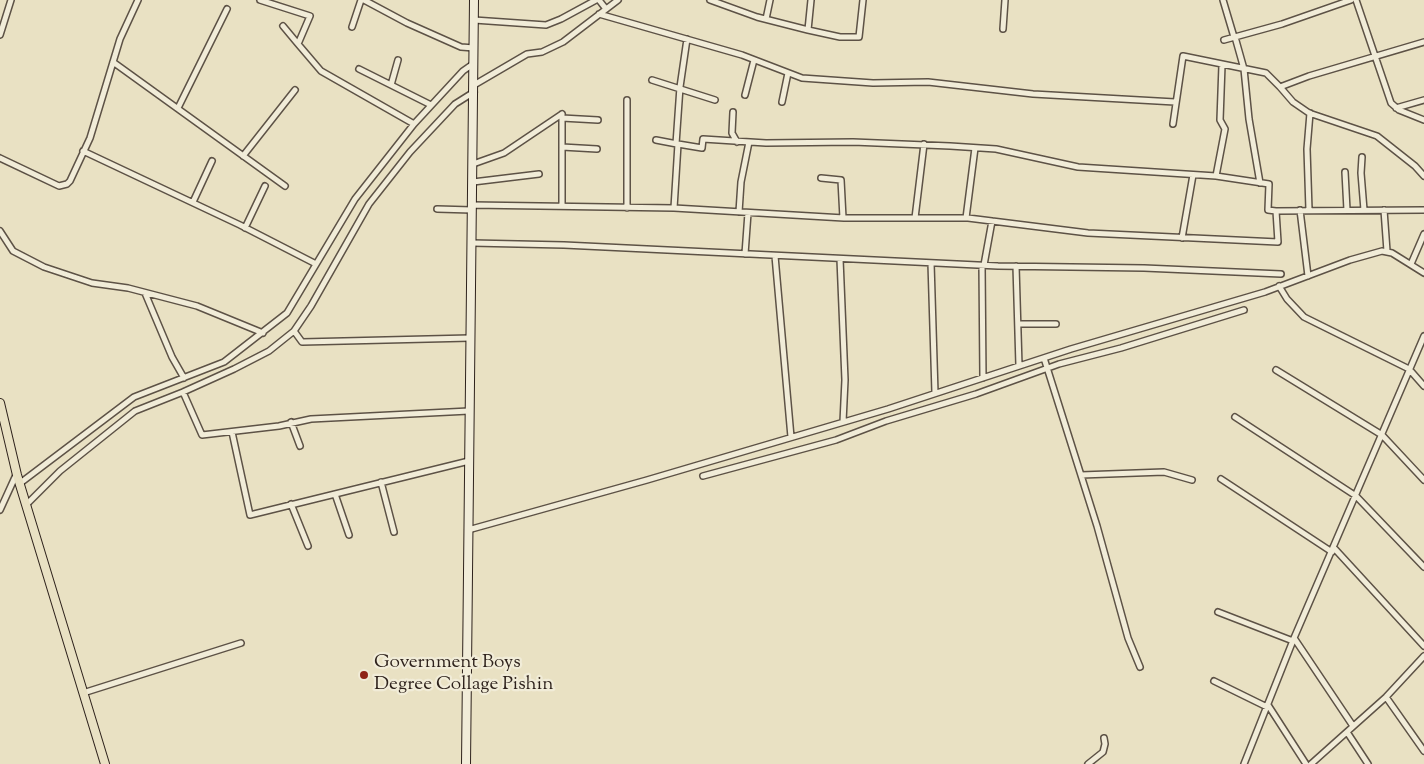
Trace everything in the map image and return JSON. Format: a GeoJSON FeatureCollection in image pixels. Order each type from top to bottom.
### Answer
{"type":"FeatureCollection","features":[{"type":"Feature","properties":{"kind":"main road"},"geometry":{"type":"LineString","coordinates":[[466,764],[474,0]]}},
{"type":"Feature","properties":{"kind":"main road"},"geometry":{"type":"LineString","coordinates":[[0,402],[17,475],[105,764]]}},
{"type":"Feature","properties":{"kind":"street"},"geometry":{"type":"LineString","coordinates":[[0,35],[11,0]]}},
{"type":"Feature","properties":{"kind":"street"},"geometry":{"type":"LineString","coordinates":[[0,158],[59,186],[70,181],[83,151],[120,39],[138,0]]}},
{"type":"Feature","properties":{"kind":"street"},"geometry":{"type":"LineString","coordinates":[[260,0],[279,3],[310,16],[298,44]]}},
{"type":"Feature","properties":{"kind":"street"},"geometry":{"type":"LineString","coordinates":[[352,27],[363,0],[461,47],[474,48]]}},
{"type":"Feature","properties":{"kind":"street"},"geometry":{"type":"LineString","coordinates":[[474,20],[546,25],[569,16],[598,0],[606,8]]}},
{"type":"Feature","properties":{"kind":"street"},"geometry":{"type":"LineString","coordinates":[[26,505],[60,471],[135,411],[183,392],[269,351],[294,331],[311,306],[368,204],[410,152],[455,104],[474,88],[527,54],[542,52],[563,42],[618,0]]}},
{"type":"Feature","properties":{"kind":"street"},"geometry":{"type":"LineString","coordinates":[[710,0],[766,19],[808,30],[840,37],[859,38],[863,0]]}},
{"type":"Feature","properties":{"kind":"street"},"geometry":{"type":"LineString","coordinates":[[766,19],[770,0]]}},
{"type":"Feature","properties":{"kind":"street"},"geometry":{"type":"LineString","coordinates":[[808,30],[811,0]]}},
{"type":"Feature","properties":{"kind":"street"},"geometry":{"type":"LineString","coordinates":[[1003,29],[1005,0]]}},
{"type":"Feature","properties":{"kind":"street"},"geometry":{"type":"LineString","coordinates":[[1223,0],[1244,69],[1249,119],[1260,183]]}},
{"type":"Feature","properties":{"kind":"street"},"geometry":{"type":"LineString","coordinates":[[1224,40],[1352,0]]}},
{"type":"Feature","properties":{"kind":"street"},"geometry":{"type":"LineString","coordinates":[[1356,0],[1389,99],[1396,108],[1424,120]]}},
{"type":"Feature","properties":{"kind":"street"},"geometry":{"type":"LineString","coordinates":[[178,108],[227,9]]}},
{"type":"Feature","properties":{"kind":"street"},"geometry":{"type":"LineString","coordinates":[[599,14],[688,39],[788,73],[821,80],[928,82],[1033,94],[1175,102]]}},
{"type":"Feature","properties":{"kind":"street"},"geometry":{"type":"LineString","coordinates":[[283,26],[324,73],[414,124]]}},
{"type":"Feature","properties":{"kind":"street"},"geometry":{"type":"LineString","coordinates":[[674,208],[680,87],[688,39]]}},
{"type":"Feature","properties":{"kind":"street"},"geometry":{"type":"LineString","coordinates":[[1280,87],[1424,42]]}},
{"type":"Feature","properties":{"kind":"street"},"geometry":{"type":"LineString","coordinates":[[1173,124],[1175,102],[1184,56],[1269,74],[1293,102],[1310,113],[1377,136],[1415,166],[1424,176]]}},
{"type":"Feature","properties":{"kind":"street"},"geometry":{"type":"LineString","coordinates":[[391,85],[398,60]]}},
{"type":"Feature","properties":{"kind":"street"},"geometry":{"type":"LineString","coordinates":[[745,95],[754,60]]}},
{"type":"Feature","properties":{"kind":"street"},"geometry":{"type":"LineString","coordinates":[[113,62],[285,186]]}},
{"type":"Feature","properties":{"kind":"street"},"geometry":{"type":"LineString","coordinates":[[20,484],[134,397],[224,362],[264,333],[287,313],[355,199],[414,124],[462,71],[474,64]]}},
{"type":"Feature","properties":{"kind":"street"},"geometry":{"type":"LineString","coordinates":[[1216,176],[1225,127],[1220,120],[1222,65]]}},
{"type":"Feature","properties":{"kind":"street"},"geometry":{"type":"LineString","coordinates":[[359,69],[431,105]]}},
{"type":"Feature","properties":{"kind":"street"},"geometry":{"type":"LineString","coordinates":[[782,102],[788,73]]}},
{"type":"Feature","properties":{"kind":"street"},"geometry":{"type":"LineString","coordinates":[[652,80],[680,87],[715,100]]}},
{"type":"Feature","properties":{"kind":"street"},"geometry":{"type":"LineString","coordinates":[[243,156],[295,90]]}},
{"type":"Feature","properties":{"kind":"street"},"geometry":{"type":"LineString","coordinates":[[627,100],[627,208]]}},
{"type":"Feature","properties":{"kind":"street"},"geometry":{"type":"LineString","coordinates":[[1396,108],[1424,100]]}},
{"type":"Feature","properties":{"kind":"street"},"geometry":{"type":"LineString","coordinates":[[733,112],[732,133],[737,142]]}},
{"type":"Feature","properties":{"kind":"street"},"geometry":{"type":"LineString","coordinates":[[1309,210],[1307,149],[1310,113]]}},
{"type":"Feature","properties":{"kind":"street"},"geometry":{"type":"LineString","coordinates":[[473,164],[504,153],[562,114],[562,206]]}},
{"type":"Feature","properties":{"kind":"street"},"geometry":{"type":"LineString","coordinates":[[562,118],[598,120]]}},
{"type":"Feature","properties":{"kind":"street"},"geometry":{"type":"LineString","coordinates":[[656,140],[702,148],[703,139],[737,142],[924,144],[975,148],[996,150],[1078,167],[1216,176],[1269,184],[1268,210],[1424,210]]}},
{"type":"Feature","properties":{"kind":"street"},"geometry":{"type":"LineString","coordinates":[[739,212],[741,182],[749,142]]}},
{"type":"Feature","properties":{"kind":"street"},"geometry":{"type":"LineString","coordinates":[[915,218],[924,144]]}},
{"type":"Feature","properties":{"kind":"street"},"geometry":{"type":"LineString","coordinates":[[562,147],[596,149]]}},
{"type":"Feature","properties":{"kind":"street"},"geometry":{"type":"LineString","coordinates":[[966,218],[975,148]]}},
{"type":"Feature","properties":{"kind":"street"},"geometry":{"type":"LineString","coordinates":[[83,151],[193,202],[316,264]]}},
{"type":"Feature","properties":{"kind":"street"},"geometry":{"type":"LineString","coordinates":[[1362,157],[1361,173],[1364,210]]}},
{"type":"Feature","properties":{"kind":"street"},"geometry":{"type":"LineString","coordinates":[[193,202],[212,161]]}},
{"type":"Feature","properties":{"kind":"street"},"geometry":{"type":"LineString","coordinates":[[1346,172],[1347,210]]}},
{"type":"Feature","properties":{"kind":"street"},"geometry":{"type":"LineString","coordinates":[[473,182],[539,174]]}},
{"type":"Feature","properties":{"kind":"street"},"geometry":{"type":"LineString","coordinates":[[1182,238],[1193,174]]}},
{"type":"Feature","properties":{"kind":"street"},"geometry":{"type":"LineString","coordinates":[[821,178],[842,180],[843,218]]}},
{"type":"Feature","properties":{"kind":"street"},"geometry":{"type":"LineString","coordinates":[[245,228],[265,186]]}},
{"type":"Feature","properties":{"kind":"street"},"geometry":{"type":"LineString","coordinates":[[437,209],[562,206],[674,208],[843,218],[966,218],[1088,233],[1278,242],[1276,211]]}},
{"type":"Feature","properties":{"kind":"street"},"geometry":{"type":"LineString","coordinates":[[1300,210],[1308,276]]}},
{"type":"Feature","properties":{"kind":"street"},"geometry":{"type":"LineString","coordinates":[[1384,210],[1387,251]]}},
{"type":"Feature","properties":{"kind":"street"},"geometry":{"type":"LineString","coordinates":[[745,254],[748,213]]}},
{"type":"Feature","properties":{"kind":"street"},"geometry":{"type":"LineString","coordinates":[[984,378],[983,265],[992,221]]}},
{"type":"Feature","properties":{"kind":"street"},"geometry":{"type":"LineString","coordinates":[[0,231],[13,251],[44,267],[92,283],[145,293],[197,306],[264,333]]}},
{"type":"Feature","properties":{"kind":"street"},"geometry":{"type":"LineString","coordinates":[[1411,264],[1424,234]]}},
{"type":"Feature","properties":{"kind":"street"},"geometry":{"type":"LineString","coordinates":[[472,243],[983,265],[1281,274]]}},
{"type":"Feature","properties":{"kind":"street"},"geometry":{"type":"LineString","coordinates":[[468,530],[844,422],[1044,358],[1211,309],[1350,260],[1387,251],[1424,272]]}},
{"type":"Feature","properties":{"kind":"street"},"geometry":{"type":"LineString","coordinates":[[775,256],[791,437]]}},
{"type":"Feature","properties":{"kind":"street"},"geometry":{"type":"LineString","coordinates":[[840,259],[845,380],[844,422]]}},
{"type":"Feature","properties":{"kind":"street"},"geometry":{"type":"LineString","coordinates":[[931,263],[935,393]]}},
{"type":"Feature","properties":{"kind":"street"},"geometry":{"type":"LineString","coordinates":[[1016,266],[1019,366]]}},
{"type":"Feature","properties":{"kind":"street"},"geometry":{"type":"LineString","coordinates":[[1279,286],[1287,299],[1304,317],[1409,370],[1424,386]]}},
{"type":"Feature","properties":{"kind":"street"},"geometry":{"type":"LineString","coordinates":[[145,293],[172,357],[184,378]]}},
{"type":"Feature","properties":{"kind":"street"},"geometry":{"type":"LineString","coordinates":[[703,476],[836,440],[1048,368],[1244,310]]}},
{"type":"Feature","properties":{"kind":"street"},"geometry":{"type":"LineString","coordinates":[[1018,324],[1056,324]]}},
{"type":"Feature","properties":{"kind":"street"},"geometry":{"type":"LineString","coordinates":[[294,331],[302,342],[470,338]]}},
{"type":"Feature","properties":{"kind":"street"},"geometry":{"type":"LineString","coordinates":[[1244,764],[1293,639],[1424,336]]}},
{"type":"Feature","properties":{"kind":"street"},"geometry":{"type":"LineString","coordinates":[[1044,358],[1081,475],[1128,638],[1140,667]]}},
{"type":"Feature","properties":{"kind":"street"},"geometry":{"type":"LineString","coordinates":[[1276,370],[1382,435],[1424,480]]}},
{"type":"Feature","properties":{"kind":"street"},"geometry":{"type":"LineString","coordinates":[[183,392],[202,435],[311,419],[469,411]]}},
{"type":"Feature","properties":{"kind":"street"},"geometry":{"type":"LineString","coordinates":[[1235,417],[1356,496],[1424,567]]}},
{"type":"Feature","properties":{"kind":"street"},"geometry":{"type":"LineString","coordinates":[[291,422],[300,446]]}},
{"type":"Feature","properties":{"kind":"street"},"geometry":{"type":"LineString","coordinates":[[232,432],[250,515],[469,460]]}},
{"type":"Feature","properties":{"kind":"street"},"geometry":{"type":"LineString","coordinates":[[1081,475],[1164,472],[1192,480]]}},
{"type":"Feature","properties":{"kind":"street"},"geometry":{"type":"LineString","coordinates":[[0,510],[17,475]]}},
{"type":"Feature","properties":{"kind":"street"},"geometry":{"type":"LineString","coordinates":[[1221,479],[1333,550],[1424,646]]}},
{"type":"Feature","properties":{"kind":"street"},"geometry":{"type":"LineString","coordinates":[[381,482],[394,532]]}},
{"type":"Feature","properties":{"kind":"street"},"geometry":{"type":"LineString","coordinates":[[335,494],[349,535]]}},
{"type":"Feature","properties":{"kind":"street"},"geometry":{"type":"LineString","coordinates":[[291,504],[308,546]]}},
{"type":"Feature","properties":{"kind":"street"},"geometry":{"type":"LineString","coordinates":[[1218,612],[1293,639],[1353,726]]}},
{"type":"Feature","properties":{"kind":"street"},"geometry":{"type":"LineString","coordinates":[[83,693],[241,643]]}},
{"type":"Feature","properties":{"kind":"street"},"geometry":{"type":"LineString","coordinates":[[1311,764],[1386,697],[1424,656]]}},
{"type":"Feature","properties":{"kind":"street"},"geometry":{"type":"LineString","coordinates":[[1214,681],[1268,706],[1306,764]]}},
{"type":"Feature","properties":{"kind":"street"},"geometry":{"type":"LineString","coordinates":[[1386,697],[1424,751]]}},
{"type":"Feature","properties":{"kind":"street"},"geometry":{"type":"LineString","coordinates":[[1347,732],[1368,764]]}},
{"type":"Feature","properties":{"kind":"street"},"geometry":{"type":"LineString","coordinates":[[1088,764],[1103,752],[1106,744],[1104,738]]}},
{"type":"Feature","properties":{"kind":"place","name":"Government Boys Degree Collage Pishin"},"geometry":{"type":"Point","coordinates":[364,675]}}]}
